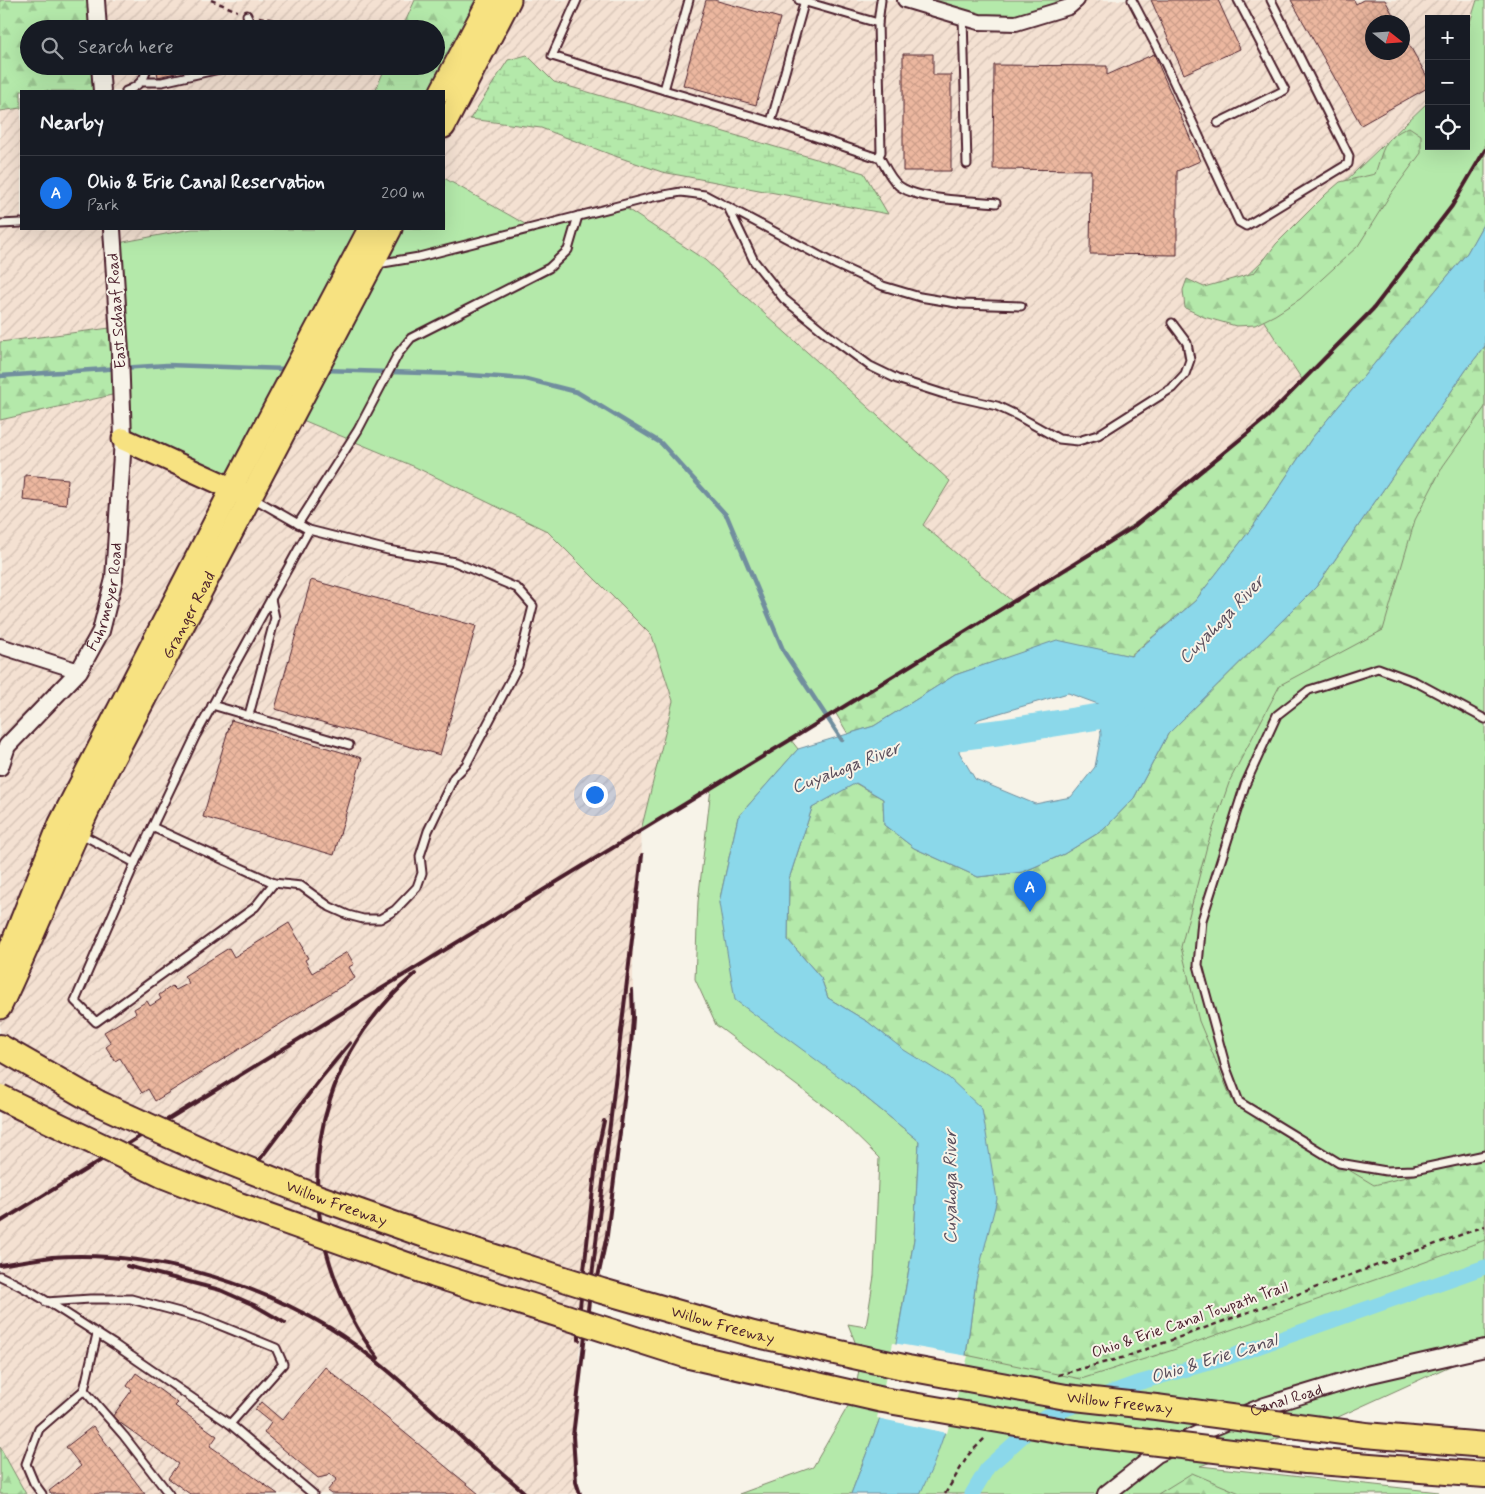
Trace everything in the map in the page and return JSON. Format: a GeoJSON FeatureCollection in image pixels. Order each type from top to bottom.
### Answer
{"type":"FeatureCollection","features":[{"type":"Feature","properties":{"kind":"highway"},"geometry":{"type":"LineString","coordinates":[[0,1047],[98,1103]]}},
{"type":"Feature","properties":{"kind":"highway","name":"Willow Freeway"},"geometry":{"type":"LineString","coordinates":[[0,1053],[98,1103],[219,1158],[326,1201],[425,1235],[602,1291],[753,1334],[908,1368],[1066,1398],[1365,1435],[1485,1445]]}},
{"type":"Feature","properties":{"kind":"highway"},"geometry":{"type":"LineString","coordinates":[[0,1097],[162,1175]]}},
{"type":"Feature","properties":{"kind":"highway"},"geometry":{"type":"LineString","coordinates":[[0,1105],[162,1175],[232,1202],[436,1275],[685,1355],[883,1400],[1046,1428],[1306,1461],[1485,1475]]}},
{"type":"Feature","properties":{"kind":"main road"},"geometry":{"type":"LineString","coordinates":[[442,90],[488,0]]}},
{"type":"Feature","properties":{"kind":"main road"},"geometry":{"type":"LineString","coordinates":[[445,125],[510,0]]}},
{"type":"Feature","properties":{"kind":"main road","name":"Granger Road"},"geometry":{"type":"LineString","coordinates":[[363,261],[369,230]]}},
{"type":"Feature","properties":{"kind":"main road","name":"Granger Road"},"geometry":{"type":"LineString","coordinates":[[0,993],[9,951],[69,828],[241,492],[270,417],[329,324],[363,261],[389,230]]}},
{"type":"Feature","properties":{"kind":"main road","name":"Granger Road"},"geometry":{"type":"LineString","coordinates":[[241,492],[293,416],[329,324]]}},
{"type":"Feature","properties":{"kind":"main road"},"geometry":{"type":"LineString","coordinates":[[123,439],[241,492]]}},
{"type":"Feature","properties":{"kind":"main road","name":"Granger Road"},"geometry":{"type":"LineString","coordinates":[[0,1008],[29,947],[69,828]]}},
{"type":"Feature","properties":{"kind":"street"},"geometry":{"type":"LineString","coordinates":[[96,0],[97,20]]}},
{"type":"Feature","properties":{"kind":"street"},"geometry":{"type":"LineString","coordinates":[[905,0],[979,22],[1016,23],[1069,7],[1077,0]]}},
{"type":"Feature","properties":{"kind":"street"},"geometry":{"type":"LineString","coordinates":[[101,75],[102,90]]}},
{"type":"Feature","properties":{"kind":"street","name":"East Schaaf Road"},"geometry":{"type":"LineString","coordinates":[[112,230],[121,392]]}},
{"type":"Feature","properties":{"kind":"street","name":"Fuhrmeyer Road"},"geometry":{"type":"LineString","coordinates":[[0,767],[7,746],[79,671],[101,631],[114,579],[123,439],[121,392]]}},
{"type":"Feature","properties":{"kind":"street"},"geometry":{"type":"LineString","coordinates":[[5,648],[79,671]]}},
{"type":"Feature","properties":{"kind":"street","name":"Canal Road"},"geometry":{"type":"LineString","coordinates":[[1106,1494],[1157,1454],[1211,1428],[1265,1406],[1367,1375],[1485,1348]]}},
{"type":"Feature","properties":{"kind":"lane"},"geometry":{"type":"LineString","coordinates":[[577,0],[552,56],[771,122],[875,157],[879,156]]}},
{"type":"Feature","properties":{"kind":"lane"},"geometry":{"type":"LineString","coordinates":[[664,90],[690,0]]}},
{"type":"Feature","properties":{"kind":"lane"},"geometry":{"type":"LineString","coordinates":[[771,122],[803,0],[878,23]]}},
{"type":"Feature","properties":{"kind":"lane"},"geometry":{"type":"LineString","coordinates":[[881,0],[878,23],[881,152],[879,156],[890,177],[900,186],[911,192],[934,197],[996,203]]}},
{"type":"Feature","properties":{"kind":"lane"},"geometry":{"type":"LineString","coordinates":[[1132,0],[1164,61],[1239,222],[1246,226],[1348,164],[1349,156],[1270,0]]}},
{"type":"Feature","properties":{"kind":"lane"},"geometry":{"type":"LineString","coordinates":[[1218,123],[1285,90],[1238,0]]}},
{"type":"Feature","properties":{"kind":"lane"},"geometry":{"type":"LineString","coordinates":[[247,15],[248,20]]}},
{"type":"Feature","properties":{"kind":"lane"},"geometry":{"type":"LineString","coordinates":[[962,17],[967,164]]}},
{"type":"Feature","properties":{"kind":"lane"},"geometry":{"type":"LineString","coordinates":[[128,90],[141,82],[145,75]]}},
{"type":"Feature","properties":{"kind":"lane"},"geometry":{"type":"LineString","coordinates":[[141,82],[162,82],[193,75]]}},
{"type":"Feature","properties":{"kind":"lane"},"geometry":{"type":"LineString","coordinates":[[363,261],[419,257],[653,197],[681,192],[705,195],[835,264],[883,286],[920,297],[962,304],[1021,306]]}},
{"type":"Feature","properties":{"kind":"lane"},"geometry":{"type":"LineString","coordinates":[[728,207],[754,261],[784,299],[870,366],[897,379],[944,394],[997,406],[1059,439],[1078,441],[1098,435],[1172,388],[1185,374],[1190,360],[1187,343],[1172,323]]}},
{"type":"Feature","properties":{"kind":"lane"},"geometry":{"type":"LineString","coordinates":[[298,524],[358,430],[398,354],[411,338],[549,268],[568,250],[578,216]]}},
{"type":"Feature","properties":{"kind":"lane"},"geometry":{"type":"LineString","coordinates":[[0,224],[20,223]]}},
{"type":"Feature","properties":{"kind":"lane"},"geometry":{"type":"LineString","coordinates":[[152,827],[274,882],[301,886],[330,907],[348,915],[363,919],[380,918],[395,910],[406,901],[417,887],[422,873],[420,856],[428,831],[454,777],[466,765],[518,666],[533,606],[517,588],[455,562],[388,550],[309,530],[241,492]]}},
{"type":"Feature","properties":{"kind":"lane"},"geometry":{"type":"LineString","coordinates":[[274,882],[255,907],[96,1022],[75,1001],[135,863],[212,706],[309,530]]}},
{"type":"Feature","properties":{"kind":"lane"},"geometry":{"type":"LineString","coordinates":[[249,715],[275,618],[271,599]]}},
{"type":"Feature","properties":{"kind":"lane"},"geometry":{"type":"LineString","coordinates":[[0,637],[5,648]]}},
{"type":"Feature","properties":{"kind":"lane"},"geometry":{"type":"LineString","coordinates":[[1485,719],[1416,682],[1378,668],[1308,690],[1277,715],[1245,785],[1202,920],[1198,965],[1226,1068],[1239,1102],[1339,1163],[1386,1171],[1414,1170],[1485,1156]]}},
{"type":"Feature","properties":{"kind":"lane"},"geometry":{"type":"LineString","coordinates":[[212,706],[349,745]]}},
{"type":"Feature","properties":{"kind":"lane"},"geometry":{"type":"LineString","coordinates":[[69,828],[135,863]]}},
{"type":"Feature","properties":{"kind":"lane"},"geometry":{"type":"LineString","coordinates":[[0,1276],[97,1334],[230,1424],[313,1494]]}},
{"type":"Feature","properties":{"kind":"lane"},"geometry":{"type":"LineString","coordinates":[[46,1302],[130,1299],[202,1318],[276,1348],[283,1364],[230,1424]]}},
{"type":"Feature","properties":{"kind":"lane"},"geometry":{"type":"LineString","coordinates":[[42,1494],[34,1483],[26,1464],[39,1429],[84,1390],[97,1334]]}},
{"type":"Feature","properties":{"kind":"lane"},"geometry":{"type":"LineString","coordinates":[[84,1390],[124,1436],[169,1494]]}},
{"type":"Feature","properties":{"kind":"path"},"geometry":{"type":"LineString","coordinates":[[211,0],[247,15],[273,20]]}},
{"type":"Feature","properties":{"kind":"path","name":"Ohio & Erie Canal Towpath Trail"},"geometry":{"type":"LineString","coordinates":[[1054,1376],[1125,1357],[1485,1226]]}},
{"type":"Feature","properties":{"kind":"path"},"geometry":{"type":"LineString","coordinates":[[945,1494],[969,1454],[989,1433]]}},
{"type":"Feature","properties":{"kind":"shaded area"},"geometry":{"type":"Polygon","coordinates":[[[96,0],[415,0],[406,20],[97,20],[96,0]]]}},
{"type":"Feature","properties":{"kind":"shaded area"},"geometry":{"type":"Polygon","coordinates":[[[510,0],[1477,0],[1470,22],[1470,15],[1425,15],[1425,105],[1240,282],[1303,381],[1266,418],[1145,516],[1013,602],[923,525],[949,481],[532,228],[445,179],[445,125],[510,0]]]}},
{"type":"Feature","properties":{"kind":"shaded area"},"geometry":{"type":"Polygon","coordinates":[[[101,75],[382,75],[375,90],[102,90],[101,75]]]}},
{"type":"Feature","properties":{"kind":"shaded area"},"geometry":{"type":"Polygon","coordinates":[[[20,108],[20,230],[187,230],[113,244],[118,327],[0,342],[0,111],[20,108]]]}},
{"type":"Feature","properties":{"kind":"shaded area"},"geometry":{"type":"Polygon","coordinates":[[[121,393],[293,416],[413,466],[548,531],[652,636],[673,701],[641,830],[642,857],[633,935],[633,1018],[631,1045],[604,1255],[588,1307],[579,1353],[579,1383],[573,1436],[576,1482],[580,1494],[26,1494],[0,1447],[0,420],[121,393]]]}},
{"type":"Feature","properties":{"kind":"green space"},"geometry":{"type":"Polygon","coordinates":[[[0,0],[96,0],[97,20],[20,20],[20,75],[101,75],[102,90],[20,90],[20,108],[0,111],[0,0]]]}},
{"type":"Feature","properties":{"kind":"green space"},"geometry":{"type":"Polygon","coordinates":[[[415,0],[489,0],[442,90],[375,90],[382,75],[445,75],[445,20],[406,20],[415,0]]]}},
{"type":"Feature","properties":{"kind":"green space"},"geometry":{"type":"Polygon","coordinates":[[[906,0],[1077,0],[1016,23],[906,0]]]}},
{"type":"Feature","properties":{"kind":"green space"},"geometry":{"type":"Polygon","coordinates":[[[1477,0],[1485,0],[1485,150],[1452,206],[1373,309],[1303,381],[1239,283],[1425,105],[1425,150],[1470,150],[1470,22],[1477,0]]]}},
{"type":"Feature","properties":{"kind":"green space"},"geometry":{"type":"Polygon","coordinates":[[[527,55],[554,82],[864,173],[888,214],[662,172],[541,128],[470,119],[508,60],[527,55]]]}},
{"type":"Feature","properties":{"kind":"green space"},"geometry":{"type":"Polygon","coordinates":[[[1409,127],[1421,135],[1421,153],[1390,195],[1358,246],[1300,299],[1255,325],[1236,326],[1204,317],[1185,308],[1183,290],[1187,279],[1204,287],[1254,273],[1276,244],[1340,182],[1375,174],[1385,145],[1400,131],[1409,127]]]}},
{"type":"Feature","properties":{"kind":"green space"},"geometry":{"type":"Polygon","coordinates":[[[1485,150],[1485,221],[1467,253],[1312,438],[1254,525],[1195,601],[1130,656],[1057,641],[955,675],[874,726],[848,734],[835,712],[1083,558],[1145,516],[1266,418],[1373,309],[1452,206],[1485,150]]]}},
{"type":"Feature","properties":{"kind":"green space"},"geometry":{"type":"Polygon","coordinates":[[[445,179],[532,228],[621,205],[705,260],[950,481],[923,525],[1013,602],[791,740],[798,749],[738,817],[719,903],[849,1084],[919,1141],[914,1239],[898,1332],[982,1109],[880,828],[1134,798],[1168,734],[1316,587],[1485,346],[1485,1350],[1336,1418],[1200,1466],[1439,1492],[1437,1494],[913,1494],[880,1418],[851,1494],[739,1494],[813,1467],[855,1394],[861,1357],[848,1324],[866,1327],[874,1276],[879,1158],[832,1112],[716,1025],[695,979],[698,902],[711,788],[641,830],[673,701],[652,636],[547,531],[413,466],[293,416],[232,488],[123,439],[113,244],[187,230],[445,230],[445,179]]]}},
{"type":"Feature","properties":{"kind":"green space"},"geometry":{"type":"Polygon","coordinates":[[[118,327],[121,393],[0,420],[0,342],[118,327]]]}},
{"type":"Feature","properties":{"kind":"green space"},"geometry":{"type":"Polygon","coordinates":[[[1485,346],[1485,407],[1443,466],[1415,520],[1383,630],[1280,685],[1230,780],[1207,846],[1181,947],[1199,1021],[1232,1100],[1374,1185],[1485,1157],[1485,1240],[1170,1351],[1081,1379],[966,1355],[976,1281],[903,1050],[868,1022],[828,998],[821,978],[788,940],[789,879],[812,808],[855,783],[883,799],[884,825],[914,848],[978,877],[1023,872],[1064,854],[1103,830],[1134,798],[1168,734],[1316,587],[1466,370],[1485,346]]]}},
{"type":"Feature","properties":{"kind":"green space"},"geometry":{"type":"Polygon","coordinates":[[[0,1447],[26,1494],[0,1494],[0,1447]]]}},
{"type":"Feature","properties":{"kind":"green space"},"geometry":{"type":"Polygon","coordinates":[[[1192,1473],[1242,1494],[1158,1494],[1192,1473]]]}},
{"type":"Feature","properties":{"kind":"water"},"geometry":{"type":"Polygon","coordinates":[[[1485,221],[1485,346],[1466,370],[1316,587],[1168,734],[1134,798],[1103,830],[1064,854],[1023,872],[978,877],[914,848],[884,825],[883,799],[856,783],[812,808],[789,879],[788,940],[821,978],[828,998],[868,1022],[904,1050],[949,1078],[982,1109],[997,1199],[976,1281],[966,1355],[947,1426],[933,1466],[920,1494],[851,1494],[880,1418],[898,1333],[914,1239],[919,1141],[849,1084],[735,1000],[719,903],[738,817],[798,749],[874,726],[955,675],[1057,640],[1131,656],[1195,601],[1254,525],[1312,438],[1467,253],[1485,221]],[[1068,693],[979,719],[964,732],[959,752],[975,779],[1035,804],[1071,797],[1095,767],[1101,735],[1098,704],[1068,693]]]}},
{"type":"Feature","properties":{"kind":"pier"},"geometry":{"type":"Polygon","coordinates":[[[893,1343],[968,1356],[947,1433],[877,1418],[893,1343]]]}},
{"type":"Feature","properties":{"kind":"building"},"geometry":{"type":"Polygon","coordinates":[[[706,0],[714,0],[780,18],[756,105],[683,85],[706,0]]]}},
{"type":"Feature","properties":{"kind":"building"},"geometry":{"type":"Polygon","coordinates":[[[1151,0],[1218,0],[1240,49],[1184,74],[1151,0]]]}},
{"type":"Feature","properties":{"kind":"building"},"geometry":{"type":"Polygon","coordinates":[[[1291,0],[1354,0],[1356,4],[1363,0],[1385,0],[1393,15],[1365,15],[1365,60],[1410,60],[1410,46],[1425,73],[1425,89],[1361,125],[1291,0]]]}},
{"type":"Feature","properties":{"kind":"building"},"geometry":{"type":"Polygon","coordinates":[[[903,54],[933,54],[933,75],[951,75],[951,171],[903,171],[903,54]]]}},
{"type":"Feature","properties":{"kind":"building"},"geometry":{"type":"Polygon","coordinates":[[[1154,54],[1200,161],[1177,171],[1177,255],[1090,254],[1091,170],[993,169],[994,65],[1107,66],[1107,75],[1154,54]]]}},
{"type":"Feature","properties":{"kind":"building"},"geometry":{"type":"Polygon","coordinates":[[[25,475],[68,479],[66,505],[23,500],[25,475]]]}},
{"type":"Feature","properties":{"kind":"building"},"geometry":{"type":"Polygon","coordinates":[[[311,580],[476,626],[440,755],[275,709],[311,580]]]}},
{"type":"Feature","properties":{"kind":"building"},"geometry":{"type":"Polygon","coordinates":[[[231,720],[362,758],[334,855],[203,817],[231,720]]]}},
{"type":"Feature","properties":{"kind":"building"},"geometry":{"type":"Polygon","coordinates":[[[289,923],[303,947],[308,958],[305,960],[312,973],[347,952],[354,964],[349,967],[355,978],[155,1101],[148,1089],[142,1093],[120,1058],[115,1061],[106,1047],[111,1043],[104,1032],[136,1013],[134,1009],[147,1001],[150,1006],[161,999],[159,995],[172,986],[176,990],[189,983],[184,976],[229,948],[234,957],[289,923]]]}},
{"type":"Feature","properties":{"kind":"building"},"geometry":{"type":"Polygon","coordinates":[[[325,1367],[479,1494],[331,1494],[327,1491],[337,1479],[329,1473],[327,1476],[318,1478],[264,1433],[271,1423],[255,1410],[261,1402],[282,1420],[325,1367]]]}},
{"type":"Feature","properties":{"kind":"building"},"geometry":{"type":"Polygon","coordinates":[[[136,1373],[178,1403],[175,1406],[217,1436],[210,1446],[278,1494],[190,1494],[168,1478],[178,1464],[112,1417],[132,1390],[127,1386],[136,1373]]]}},
{"type":"Feature","properties":{"kind":"building"},"geometry":{"type":"Polygon","coordinates":[[[93,1426],[145,1494],[51,1494],[49,1491],[81,1466],[66,1447],[93,1426]]]}},
{"type":"Feature","properties":{"kind":"waterway"},"geometry":{"type":"LineString","coordinates":[[0,376],[167,365],[288,369]]}},
{"type":"Feature","properties":{"kind":"waterway"},"geometry":{"type":"LineString","coordinates":[[323,370],[456,374],[526,379],[577,392],[661,443],[727,516],[784,652],[842,740]]}},
{"type":"Feature","properties":{"kind":"waterway","name":"Cuyahoga River"},"geometry":{"type":"LineString","coordinates":[[929,741],[1001,732],[1127,712],[1133,706]]}},
{"type":"Feature","properties":{"kind":"waterway","name":"Ohio & Erie Canal"},"geometry":{"type":"LineString","coordinates":[[972,1494],[988,1467],[1044,1417],[1134,1384],[1223,1359],[1485,1267]]}},
{"type":"Feature","properties":{"kind":"railway"},"geometry":{"type":"LineString","coordinates":[[0,1222],[790,740],[1132,528],[1266,418],[1373,309],[1452,206],[1485,150]]}},
{"type":"Feature","properties":{"kind":"railway"},"geometry":{"type":"LineString","coordinates":[[580,1494],[576,1482],[573,1436],[642,855]]}},
{"type":"Feature","properties":{"kind":"railway"},"geometry":{"type":"LineString","coordinates":[[378,1358],[360,1333],[346,1307],[330,1265],[319,1211],[317,1173],[321,1135],[330,1099],[344,1065],[363,1032],[387,1002],[415,974]]}},
{"type":"Feature","properties":{"kind":"railway"},"geometry":{"type":"LineString","coordinates":[[598,1277],[607,1235],[631,1045],[633,1018],[632,990]]}},
{"type":"Feature","properties":{"kind":"railway"},"geometry":{"type":"LineString","coordinates":[[248,1175],[321,1078],[350,1043]]}},
{"type":"Feature","properties":{"kind":"railway"},"geometry":{"type":"LineString","coordinates":[[579,1340],[579,1316],[597,1153],[604,1121]]}},
{"type":"Feature","properties":{"kind":"railway"},"geometry":{"type":"LineString","coordinates":[[0,1265],[52,1257],[124,1258],[196,1272],[266,1296],[299,1311],[347,1339],[397,1378],[526,1494]]}},
{"type":"Feature","properties":{"kind":"railway"},"geometry":{"type":"LineString","coordinates":[[127,1266],[220,1290],[254,1305],[285,1323]]}},
{"type":"Feature","properties":{"kind":"place","name":"Ohio & Erie Canal Reservation"},"geometry":{"type":"Point","coordinates":[1030,912]}}]}
